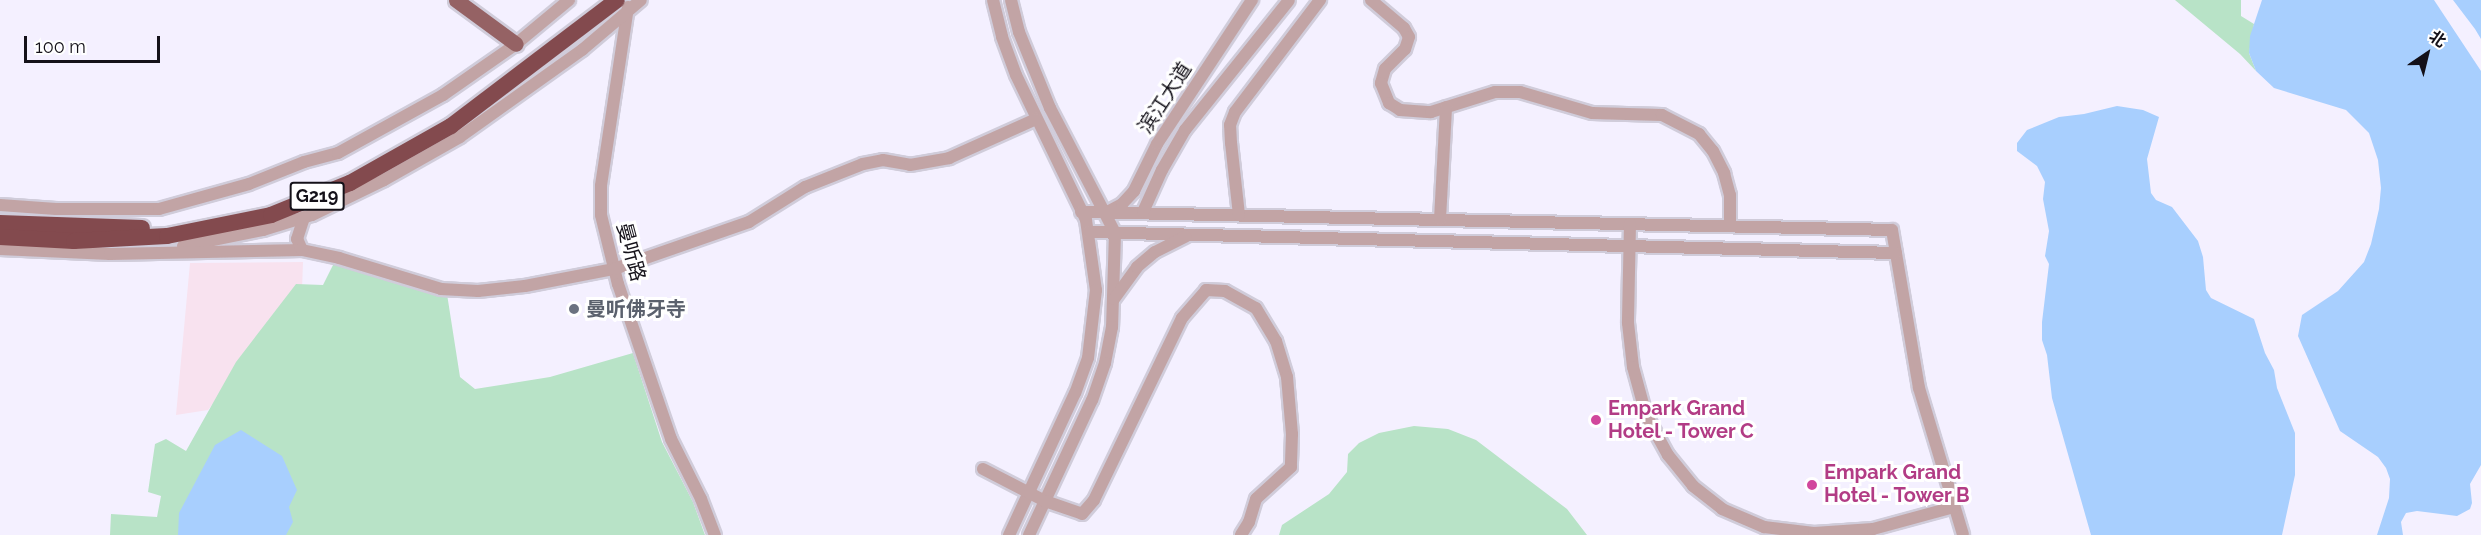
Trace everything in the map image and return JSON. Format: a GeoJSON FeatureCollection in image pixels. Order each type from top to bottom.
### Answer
{"type":"FeatureCollection","features":[{"type":"Feature","properties":{"kind":"highway","name":"G219"},"geometry":{"type":"LineString","coordinates":[[0,237],[111,247],[271,215],[350,183],[451,126],[587,20],[602,0]]}},
{"type":"Feature","properties":{"kind":"highway","name":"G219"},"geometry":{"type":"LineString","coordinates":[[0,223],[163,228],[263,207],[354,171],[440,122],[587,20],[624,3]]}},
{"type":"Feature","properties":{"kind":"main road"},"geometry":{"type":"LineString","coordinates":[[456,0],[516,44]]}},
{"type":"Feature","properties":{"kind":"street"},"geometry":{"type":"LineString","coordinates":[[0,205],[56,209],[159,209],[249,184],[304,162],[338,153],[443,95],[516,44],[569,0]]}},
{"type":"Feature","properties":{"kind":"street"},"geometry":{"type":"LineString","coordinates":[[0,249],[187,246],[263,230],[304,218],[384,180],[460,137],[582,50],[624,3],[641,0]]}},
{"type":"Feature","properties":{"kind":"street"},"geometry":{"type":"LineString","coordinates":[[993,0],[1002,37],[1036,119],[1081,212],[1088,232],[1096,290],[1088,358],[1075,393],[1008,535]]}},
{"type":"Feature","properties":{"kind":"street"},"geometry":{"type":"LineString","coordinates":[[1011,0],[1019,32],[1050,108],[1084,178],[1107,213],[1115,233],[1112,327],[1102,372],[1092,400],[1029,535]]}},
{"type":"Feature","properties":{"kind":"street","name":"滨江大道"},"geometry":{"type":"LineString","coordinates":[[1107,213],[1122,204],[1134,191],[1157,144],[1252,0]]}},
{"type":"Feature","properties":{"kind":"street"},"geometry":{"type":"LineString","coordinates":[[1143,213],[1162,170],[1185,130],[1289,0]]}},
{"type":"Feature","properties":{"kind":"street"},"geometry":{"type":"LineString","coordinates":[[1239,215],[1230,125],[1235,112],[1320,0]]}},
{"type":"Feature","properties":{"kind":"street"},"geometry":{"type":"LineString","coordinates":[[1371,0],[1404,28],[1409,37],[1405,48],[1385,69],[1381,84],[1389,103],[1400,110],[1431,112],[1495,92],[1520,92],[1592,113],[1662,115],[1680,122],[1699,134],[1713,151],[1724,173],[1730,195],[1730,226]]}},
{"type":"Feature","properties":{"kind":"street","name":"曼听路"},"geometry":{"type":"LineString","coordinates":[[624,3],[600,200],[603,230],[671,439],[701,499],[715,535]]}},
{"type":"Feature","properties":{"kind":"street"},"geometry":{"type":"LineString","coordinates":[[1440,219],[1446,106]]}},
{"type":"Feature","properties":{"kind":"street"},"geometry":{"type":"LineString","coordinates":[[111,247],[302,250],[339,258],[425,286],[456,291],[525,286],[614,269],[749,222],[805,187],[863,164],[883,160],[910,165],[949,159],[1036,119]]}},
{"type":"Feature","properties":{"kind":"street"},"geometry":{"type":"LineString","coordinates":[[1081,212],[1892,230],[1919,388],[1963,535]]}},
{"type":"Feature","properties":{"kind":"street"},"geometry":{"type":"LineString","coordinates":[[302,250],[297,239],[304,218]]}},
{"type":"Feature","properties":{"kind":"street"},"geometry":{"type":"LineString","coordinates":[[1630,224],[1628,323],[1633,366],[1646,415],[1668,455],[1693,486],[1722,509],[1764,527],[1814,534],[1873,529],[1954,507]]}},
{"type":"Feature","properties":{"kind":"street"},"geometry":{"type":"LineString","coordinates":[[1088,232],[1896,253]]}},
{"type":"Feature","properties":{"kind":"street"},"geometry":{"type":"LineString","coordinates":[[1113,300],[1137,267],[1155,252],[1193,234]]}},
{"type":"Feature","properties":{"kind":"street"},"geometry":{"type":"LineString","coordinates":[[982,469],[1045,501],[1082,514],[1094,500],[1182,318],[1206,290],[1225,291],[1256,308],[1276,341],[1287,377],[1292,434],[1291,467],[1256,499],[1241,535]]}},
{"type":"Feature","properties":{"kind":"shaded area"},"geometry":{"type":"Polygon","coordinates":[[[303,262],[302,290],[208,410],[176,415],[190,263],[303,262]]]}},
{"type":"Feature","properties":{"kind":"green space"},"geometry":{"type":"Polygon","coordinates":[[[2175,0],[2241,0],[2241,16],[2254,24],[2249,53],[2256,71],[2240,54],[2175,0]]]}},
{"type":"Feature","properties":{"kind":"green space"},"geometry":{"type":"Polygon","coordinates":[[[336,259],[447,294],[460,377],[475,389],[550,377],[633,353],[662,442],[693,502],[705,535],[110,535],[111,514],[157,517],[161,496],[148,492],[155,444],[166,439],[186,451],[236,362],[296,284],[323,285],[336,259]]]}},
{"type":"Feature","properties":{"kind":"green space"},"geometry":{"type":"Polygon","coordinates":[[[1414,426],[1448,429],[1476,440],[1567,509],[1587,535],[1279,535],[1282,525],[1329,494],[1347,472],[1348,454],[1359,443],[1379,433],[1414,426]]]}},
{"type":"Feature","properties":{"kind":"water"},"geometry":{"type":"Polygon","coordinates":[[[2262,0],[2434,0],[2481,71],[2481,465],[2470,484],[2472,503],[2470,509],[2457,516],[2417,511],[2406,513],[2401,522],[2403,535],[2377,535],[2389,498],[2390,479],[2386,468],[2378,457],[2340,431],[2298,336],[2302,315],[2338,291],[2364,262],[2371,244],[2379,209],[2381,188],[2378,160],[2369,133],[2346,110],[2274,88],[2256,71],[2249,53],[2250,36],[2262,0]]]}},
{"type":"Feature","properties":{"kind":"water"},"geometry":{"type":"Polygon","coordinates":[[[2453,0],[2481,0],[2481,39],[2475,29],[2453,0]]]}},
{"type":"Feature","properties":{"kind":"water"},"geometry":{"type":"Polygon","coordinates":[[[2117,106],[2143,110],[2159,117],[2147,159],[2151,193],[2156,200],[2172,207],[2198,241],[2203,257],[2206,290],[2211,298],[2254,319],[2265,353],[2274,370],[2277,388],[2295,433],[2295,475],[2282,535],[2091,535],[2052,398],[2047,355],[2042,340],[2049,264],[2045,256],[2049,231],[2043,199],[2045,182],[2037,166],[2017,151],[2017,143],[2027,130],[2059,117],[2117,106]]]}},
{"type":"Feature","properties":{"kind":"water"},"geometry":{"type":"Polygon","coordinates":[[[241,430],[282,456],[297,490],[289,507],[293,522],[286,535],[178,535],[179,513],[215,445],[241,430]]]}},
{"type":"Feature","properties":{"kind":"place","name":"曼听佛牙寺"},"geometry":{"type":"Point","coordinates":[574,309]}},
{"type":"Feature","properties":{"kind":"place","name":"Empark Grand Hotel - Tower C"},"geometry":{"type":"Point","coordinates":[1596,420]}},
{"type":"Feature","properties":{"kind":"place","name":"Empark Grand Hotel - Tower B"},"geometry":{"type":"Point","coordinates":[1812,485]}}]}
